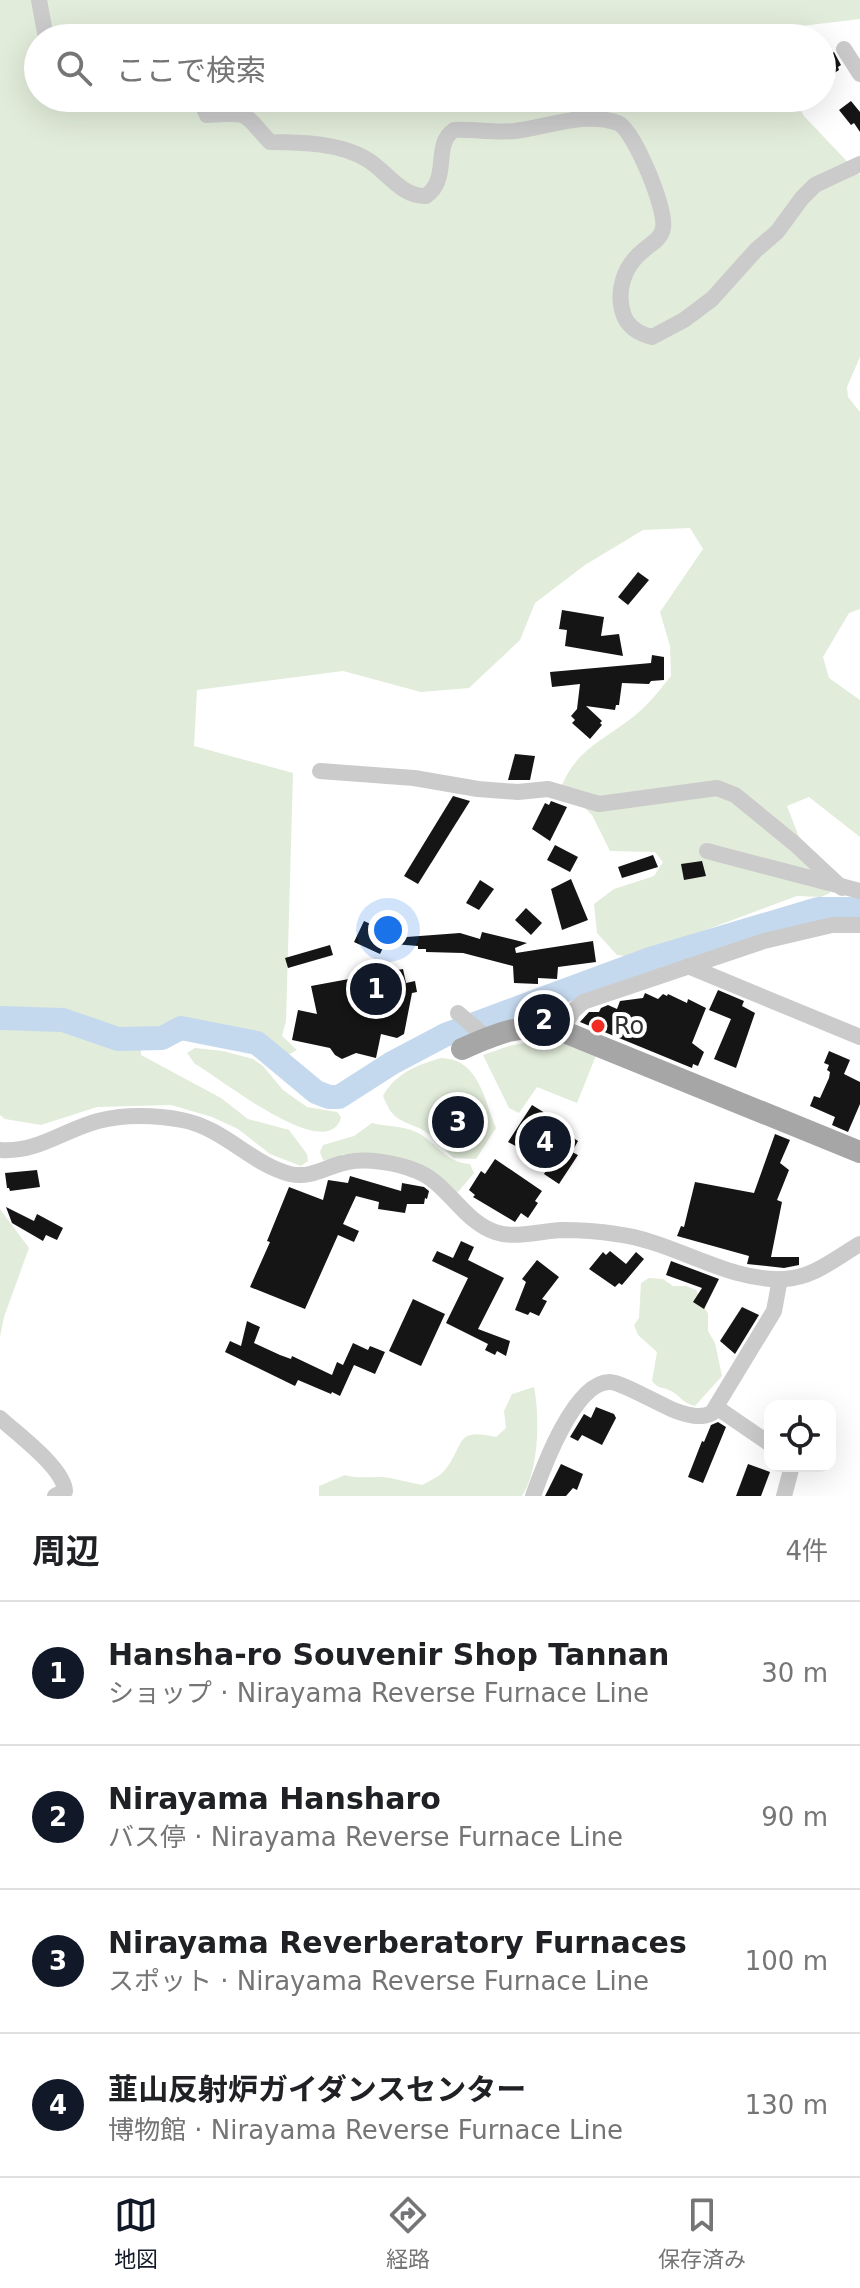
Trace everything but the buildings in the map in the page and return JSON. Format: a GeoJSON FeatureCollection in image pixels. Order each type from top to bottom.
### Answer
{"type":"FeatureCollection","features":[{"type":"Feature","properties":{"kind":"main road"},"geometry":{"type":"LineString","coordinates":[[462,1049],[483,1034],[536,1025],[562,1031],[858,1147]]}},
{"type":"Feature","properties":{"kind":"street"},"geometry":{"type":"LineString","coordinates":[[39,0],[43,24]]}},
{"type":"Feature","properties":{"kind":"street"},"geometry":{"type":"LineString","coordinates":[[844,49],[860,74]]}},
{"type":"Feature","properties":{"kind":"street"},"geometry":{"type":"LineString","coordinates":[[206,112],[207,115],[236,113],[249,117],[270,142],[295,142],[345,150],[368,159],[405,190],[417,196],[426,196],[437,184],[444,143],[454,130],[513,131],[599,119],[619,123],[632,136],[653,185],[664,223],[659,237],[630,265],[621,292],[627,321],[639,333],[652,337],[684,320],[712,299],[756,250],[777,232],[815,185],[860,164]]}},
{"type":"Feature","properties":{"kind":"street"},"geometry":{"type":"LineString","coordinates":[[320,771],[414,778],[492,790],[518,792],[548,789],[599,804],[717,788],[735,795],[842,888]]}},
{"type":"Feature","properties":{"kind":"street"},"geometry":{"type":"LineString","coordinates":[[707,851],[860,891]]}},
{"type":"Feature","properties":{"kind":"street"},"geometry":{"type":"LineString","coordinates":[[562,1031],[573,1011],[583,1002],[804,930],[832,925],[860,925]]}},
{"type":"Feature","properties":{"kind":"street"},"geometry":{"type":"LineString","coordinates":[[688,966],[860,1037]]}},
{"type":"Feature","properties":{"kind":"street"},"geometry":{"type":"LineString","coordinates":[[458,1013],[483,1034]]}},
{"type":"Feature","properties":{"kind":"street"},"geometry":{"type":"LineString","coordinates":[[0,1150],[28,1148],[96,1121],[113,1118],[184,1120],[221,1135],[263,1162],[288,1173],[310,1175],[345,1162],[357,1161],[416,1170],[484,1228],[498,1233],[560,1230],[616,1234],[654,1241],[738,1274],[780,1279],[815,1272],[860,1244]]}},
{"type":"Feature","properties":{"kind":"street"},"geometry":{"type":"LineString","coordinates":[[533,1496],[562,1429],[578,1404],[600,1384],[615,1383],[687,1415],[705,1416],[716,1407],[774,1311],[780,1279]]}},
{"type":"Feature","properties":{"kind":"street"},"geometry":{"type":"LineString","coordinates":[[716,1407],[764,1440]]}},
{"type":"Feature","properties":{"kind":"street"},"geometry":{"type":"LineString","coordinates":[[0,1418],[65,1482],[65,1491],[55,1496]]}},
{"type":"Feature","properties":{"kind":"street"},"geometry":{"type":"LineString","coordinates":[[784,1496],[790,1472]]}},
{"type":"Feature","properties":{"kind":"green space"},"geometry":{"type":"Polygon","coordinates":[[[0,0],[860,0],[860,19],[818,24],[24,24],[24,112],[802,112],[860,175],[860,357],[847,387],[848,397],[860,412],[860,609],[849,613],[823,657],[829,678],[860,700],[860,837],[809,797],[787,806],[799,837],[822,871],[830,893],[821,897],[797,896],[633,957],[617,955],[597,933],[594,904],[614,889],[654,876],[663,862],[655,852],[610,851],[592,815],[562,785],[583,754],[638,712],[671,676],[670,646],[660,612],[703,549],[690,528],[643,530],[585,565],[535,603],[520,640],[469,688],[421,692],[343,671],[197,690],[194,746],[293,773],[286,1021],[282,1036],[297,1050],[288,1055],[255,1036],[182,1021],[141,1033],[141,1055],[221,1098],[248,1119],[289,1130],[307,1154],[308,1161],[301,1166],[270,1154],[238,1129],[212,1117],[171,1105],[97,1107],[41,1125],[5,1119],[0,1115],[0,0]]]}},
{"type":"Feature","properties":{"kind":"green space"},"geometry":{"type":"Polygon","coordinates":[[[543,1039],[597,1053],[577,1103],[537,1087],[519,1113],[509,1108],[483,1055],[543,1039]]]}},
{"type":"Feature","properties":{"kind":"green space"},"geometry":{"type":"Polygon","coordinates":[[[195,1048],[253,1059],[283,1090],[307,1107],[337,1112],[341,1117],[332,1129],[316,1131],[295,1125],[195,1064],[187,1053],[195,1048]]]}},
{"type":"Feature","properties":{"kind":"green space"},"geometry":{"type":"Polygon","coordinates":[[[441,1058],[454,1060],[472,1073],[496,1128],[476,1159],[453,1158],[429,1134],[396,1117],[383,1096],[394,1081],[408,1071],[441,1058]]]}},
{"type":"Feature","properties":{"kind":"green space"},"geometry":{"type":"Polygon","coordinates":[[[372,1123],[416,1132],[447,1156],[470,1164],[474,1173],[458,1192],[363,1155],[343,1154],[336,1159],[323,1160],[320,1152],[323,1145],[354,1136],[372,1123]]]}},
{"type":"Feature","properties":{"kind":"green space"},"geometry":{"type":"Polygon","coordinates":[[[0,1209],[29,1248],[0,1337],[0,1209]]]}},
{"type":"Feature","properties":{"kind":"green space"},"geometry":{"type":"Polygon","coordinates":[[[649,1278],[663,1279],[673,1286],[696,1290],[708,1314],[708,1331],[715,1343],[722,1376],[695,1406],[652,1381],[657,1352],[638,1335],[634,1325],[639,1318],[641,1283],[649,1278]]]}},
{"type":"Feature","properties":{"kind":"green space"},"geometry":{"type":"Polygon","coordinates":[[[534,1387],[537,1443],[532,1472],[522,1496],[319,1496],[319,1486],[345,1475],[384,1477],[422,1485],[444,1471],[466,1437],[473,1434],[496,1437],[506,1428],[504,1411],[512,1394],[534,1387]]]}},
{"type":"Feature","properties":{"kind":"waterway"},"geometry":{"type":"LineString","coordinates":[[0,1018],[63,1020],[118,1039],[162,1038],[181,1028],[257,1043],[316,1092],[339,1097],[392,1063],[445,1035],[650,959],[818,909],[860,909]]}},
{"type":"Feature","properties":{"kind":"place","name":"Hansha-ro Souvenir Shop Tannan"},"geometry":{"type":"Point","coordinates":[376,989]}},
{"type":"Feature","properties":{"kind":"place","name":"Nirayama Hansharo"},"geometry":{"type":"Point","coordinates":[544,1020]}},
{"type":"Feature","properties":{"kind":"place","name":"Ro"},"geometry":{"type":"Point","coordinates":[598,1026]}},
{"type":"Feature","properties":{"kind":"place","name":"Nirayama Reverberatory Furnaces"},"geometry":{"type":"Point","coordinates":[458,1122]}},
{"type":"Feature","properties":{"kind":"place","name":"韮山反射炉ガイダンスセンター"},"geometry":{"type":"Point","coordinates":[545,1142]}}]}
